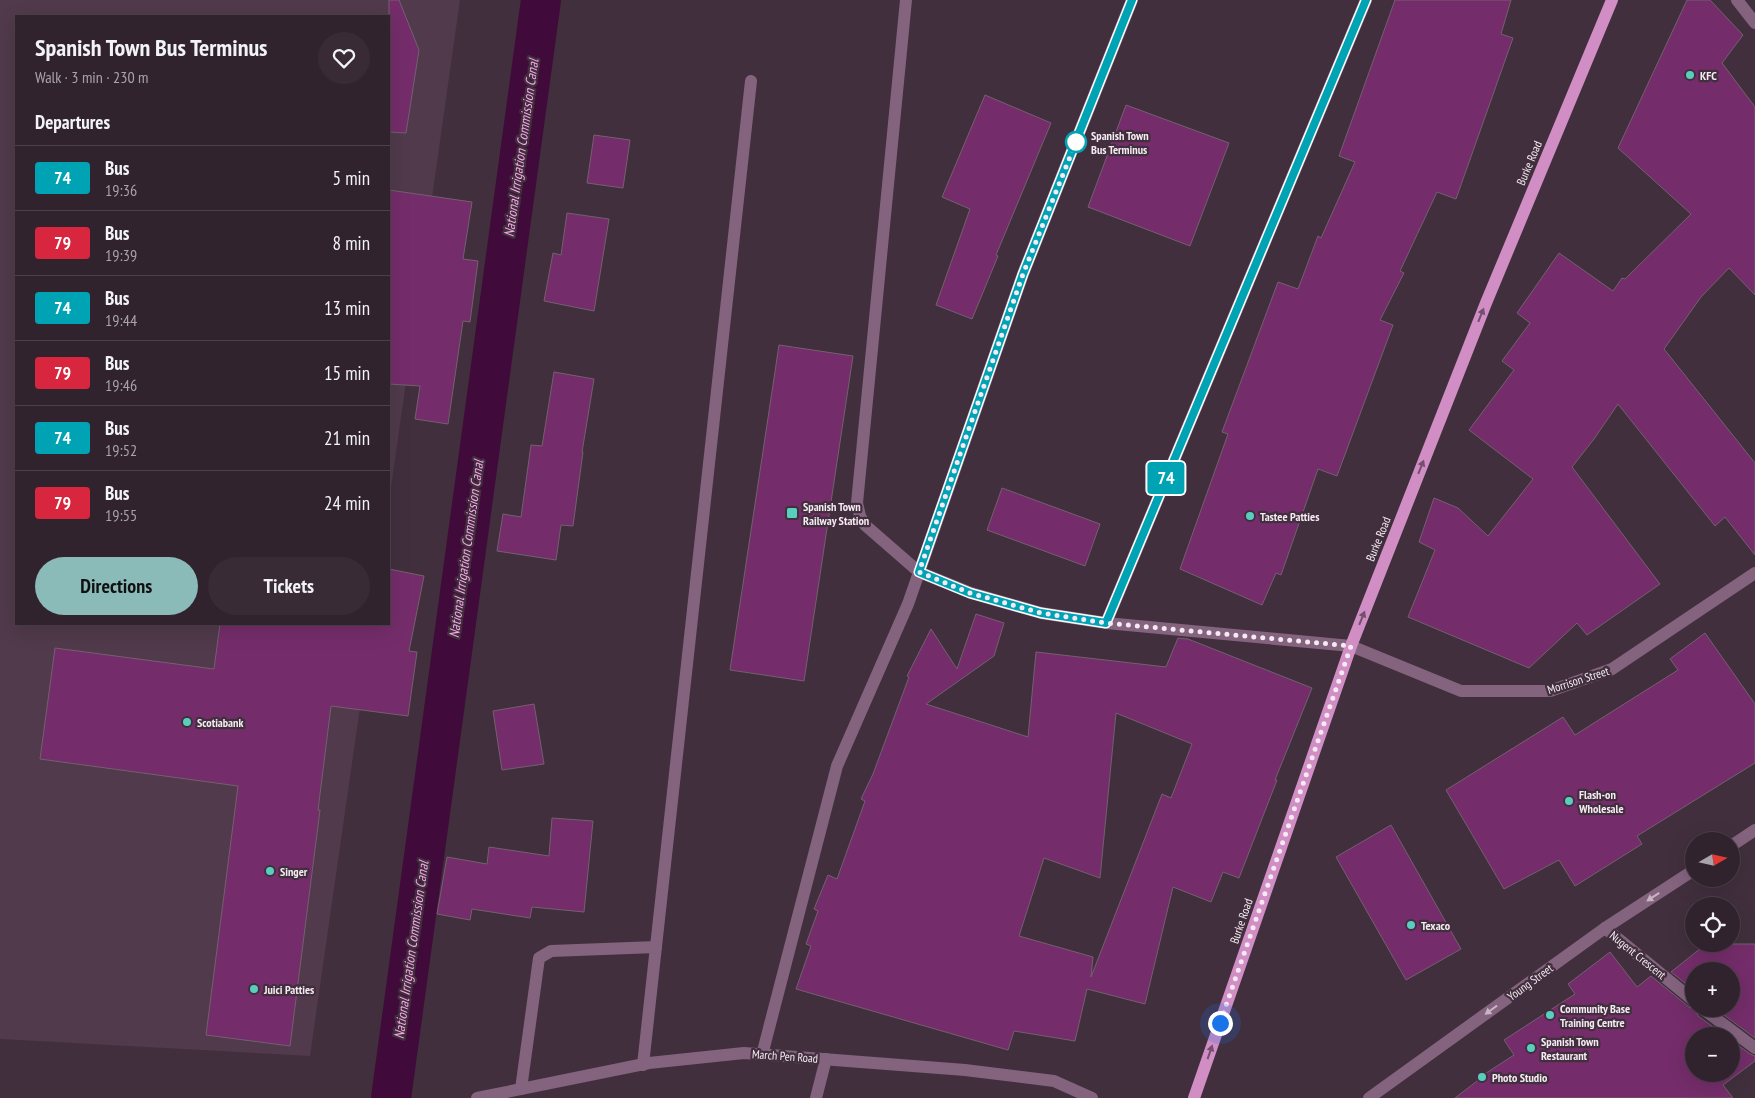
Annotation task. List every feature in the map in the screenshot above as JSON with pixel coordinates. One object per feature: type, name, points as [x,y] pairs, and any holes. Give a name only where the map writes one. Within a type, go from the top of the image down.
[{"type":"main road","name":"Burke Road","points":[[1194,1098],[1351,646],[1486,303],[1612,0]]},
{"type":"street","name":"Morrison Street","points":[[906,0],[856,503],[865,525],[919,572],[970,593],[1041,613],[1106,623],[1351,646],[1461,691],[1550,691],[1612,669],[1755,573]]},
{"type":"street","points":[[762,1055],[837,766],[908,604],[1023,274],[1132,0]]},
{"type":"street","points":[[1106,623],[1366,0]]},
{"type":"street","points":[[1737,0],[1755,23]]},
{"type":"street","points":[[643,1065],[751,81]]},
{"type":"street","points":[[1740,840],[1755,830]]},
{"type":"street","name":"Young Street","points":[[1369,1098],[1605,928],[1685,876]]},
{"type":"street","name":"Nugent Crescent","points":[[1605,928],[1685,994]]},
{"type":"street","points":[[521,1089],[539,958],[550,951],[656,947]]},
{"type":"street","points":[[1714,1017],[1755,1048]]},
{"type":"street","name":"March Pen Road","points":[[476,1098],[643,1065],[744,1053],[965,1070],[1054,1081],[1092,1098]]},
{"type":"street","points":[[816,1098],[826,1059]]},
{"type":"shaded area","points":[[0,0],[460,0],[390,495],[390,15],[15,15],[15,625],[372,625],[310,1056],[0,1039]]},
{"type":"building","points":[[389,0],[399,0],[419,50],[406,133],[390,132]]},
{"type":"building","points":[[1395,0],[1511,0],[1501,34],[1513,38],[1456,199],[1437,192],[1400,271],[1404,273],[1380,320],[1393,325],[1337,476],[1318,469],[1281,575],[1276,573],[1262,605],[1180,569],[1228,434],[1222,432],[1278,282],[1298,289],[1318,236],[1321,238],[1355,162],[1339,156]]},
{"type":"building","points":[[1687,0],[1710,0],[1743,35],[1722,63],[1755,107],[1755,295],[1729,268],[1701,297],[1664,349],[1755,463],[1755,555],[1725,517],[1715,526],[1618,404],[1572,467],[1660,584],[1587,635],[1577,623],[1529,668],[1408,617],[1435,550],[1419,542],[1434,498],[1458,508],[1488,536],[1533,479],[1469,430],[1514,370],[1502,361],[1530,323],[1517,313],[1559,253],[1613,291],[1622,278],[1625,279],[1691,214],[1618,148]]},
{"type":"building","points":[[985,95],[1051,123],[996,255],[998,256],[972,319],[936,305],[970,209],[942,197]]},
{"type":"building","name":"Spanish Town Bus Terminus","points":[[1126,105],[1229,143],[1190,246],[1088,207]]},
{"type":"building","points":[[594,135],[630,140],[623,188],[587,183]]},
{"type":"building","points":[[390,190],[472,202],[463,259],[478,261],[470,322],[463,321],[448,424],[415,419],[420,386],[390,384]]},
{"type":"building","points":[[567,213],[609,219],[594,311],[544,301],[553,253],[561,255]]},
{"type":"building","name":"Spanish Town Railway Station","points":[[779,345],[853,356],[804,681],[730,670]]},
{"type":"building","points":[[554,372],[594,379],[582,452],[573,526],[561,525],[556,560],[497,551],[503,514],[521,517],[531,445],[542,446]]},
{"type":"building","points":[[1002,488],[1100,524],[1085,566],[987,530]]},
{"type":"building","points":[[390,569],[424,576],[409,651],[417,652],[408,716],[331,706],[318,810],[320,810],[290,1046],[206,1035],[238,786],[40,759],[55,648],[214,669],[220,625],[390,625]]},
{"type":"building","points":[[976,614],[1004,623],[994,656],[926,704],[1028,737],[1036,652],[1166,667],[1178,638],[1188,639],[1312,688],[1275,780],[1277,780],[1239,878],[1223,872],[1211,902],[1173,887],[1145,1004],[1087,989],[1075,1041],[1014,1031],[1008,1050],[796,989],[811,946],[806,944],[818,911],[814,909],[828,875],[837,879],[865,801],[861,799],[873,774],[909,677],[907,676],[931,629],[957,669]],"holes":[[[1116,713],[1192,744],[1171,798],[1162,794],[1091,977],[1093,957],[1019,936],[1044,858],[1100,878]]]},
{"type":"building","points":[[1705,633],[1755,704],[1755,763],[1637,836],[1642,844],[1575,886],[1559,860],[1504,889],[1446,790],[1563,717],[1575,735],[1678,670],[1670,659]]},
{"type":"building","points":[[534,704],[544,764],[502,770],[493,711]]},
{"type":"building","points":[[552,818],[593,821],[584,912],[532,907],[530,918],[472,909],[470,920],[437,914],[447,857],[487,864],[489,847],[549,856]]},
{"type":"building","name":"Texaco","points":[[1391,825],[1461,949],[1406,980],[1336,857]]},
{"type":"building","points":[[1740,944],[1755,944],[1755,1038],[1727,1017],[1740,1017],[1740,962],[1685,962],[1685,983],[1671,972],[1696,952],[1740,952]]},
{"type":"building","points":[[1610,952],[1637,987],[1651,976],[1685,1004],[1685,1017],[1699,1017],[1713,1027],[1685,1027],[1685,1082],[1727,1082],[1723,1085],[1733,1098],[1455,1098],[1480,1077],[1514,1055],[1504,1040],[1575,994],[1568,984]]},
{"type":"building","points":[[1740,1047],[1755,1056],[1755,1061],[1740,1072]]},
{"type":"waterway","name":"National Irrigation Commission Canal","points":[[391,1098],[541,0]]},
{"type":"bus line","name":"74","points":[[1132,0],[1023,274],[919,572],[970,593],[1041,613],[1106,623],[1366,0]]},
{"type":"place","name":"KFC","points":[[1690,75]]},
{"type":"place","name":"Spanish Town Bus Terminus","points":[[1076,142]]},
{"type":"place","name":"Spanish Town Railway Station","points":[[792,513]]},
{"type":"place","name":"Tastee Patties","points":[[1250,516]]},
{"type":"place","name":"Scotiabank","points":[[187,722]]},
{"type":"place","name":"Flash-on Wholesale","points":[[1569,801]]},
{"type":"place","name":"Singer","points":[[270,871]]},
{"type":"place","name":"Texaco","points":[[1411,925]]},
{"type":"place","name":"Juici Patties","points":[[254,989]]},
{"type":"place","name":"Community Base Training Centre","points":[[1550,1015]]},
{"type":"place","name":"Spanish Town Restaurant","points":[[1531,1048]]},
{"type":"place","name":"Photo Studio","points":[[1482,1077]]},
{"type":"route","points":[[1076,142],[1023,274],[919,572],[970,593],[1041,613],[1106,623],[1351,646],[1220,1023]]}]
